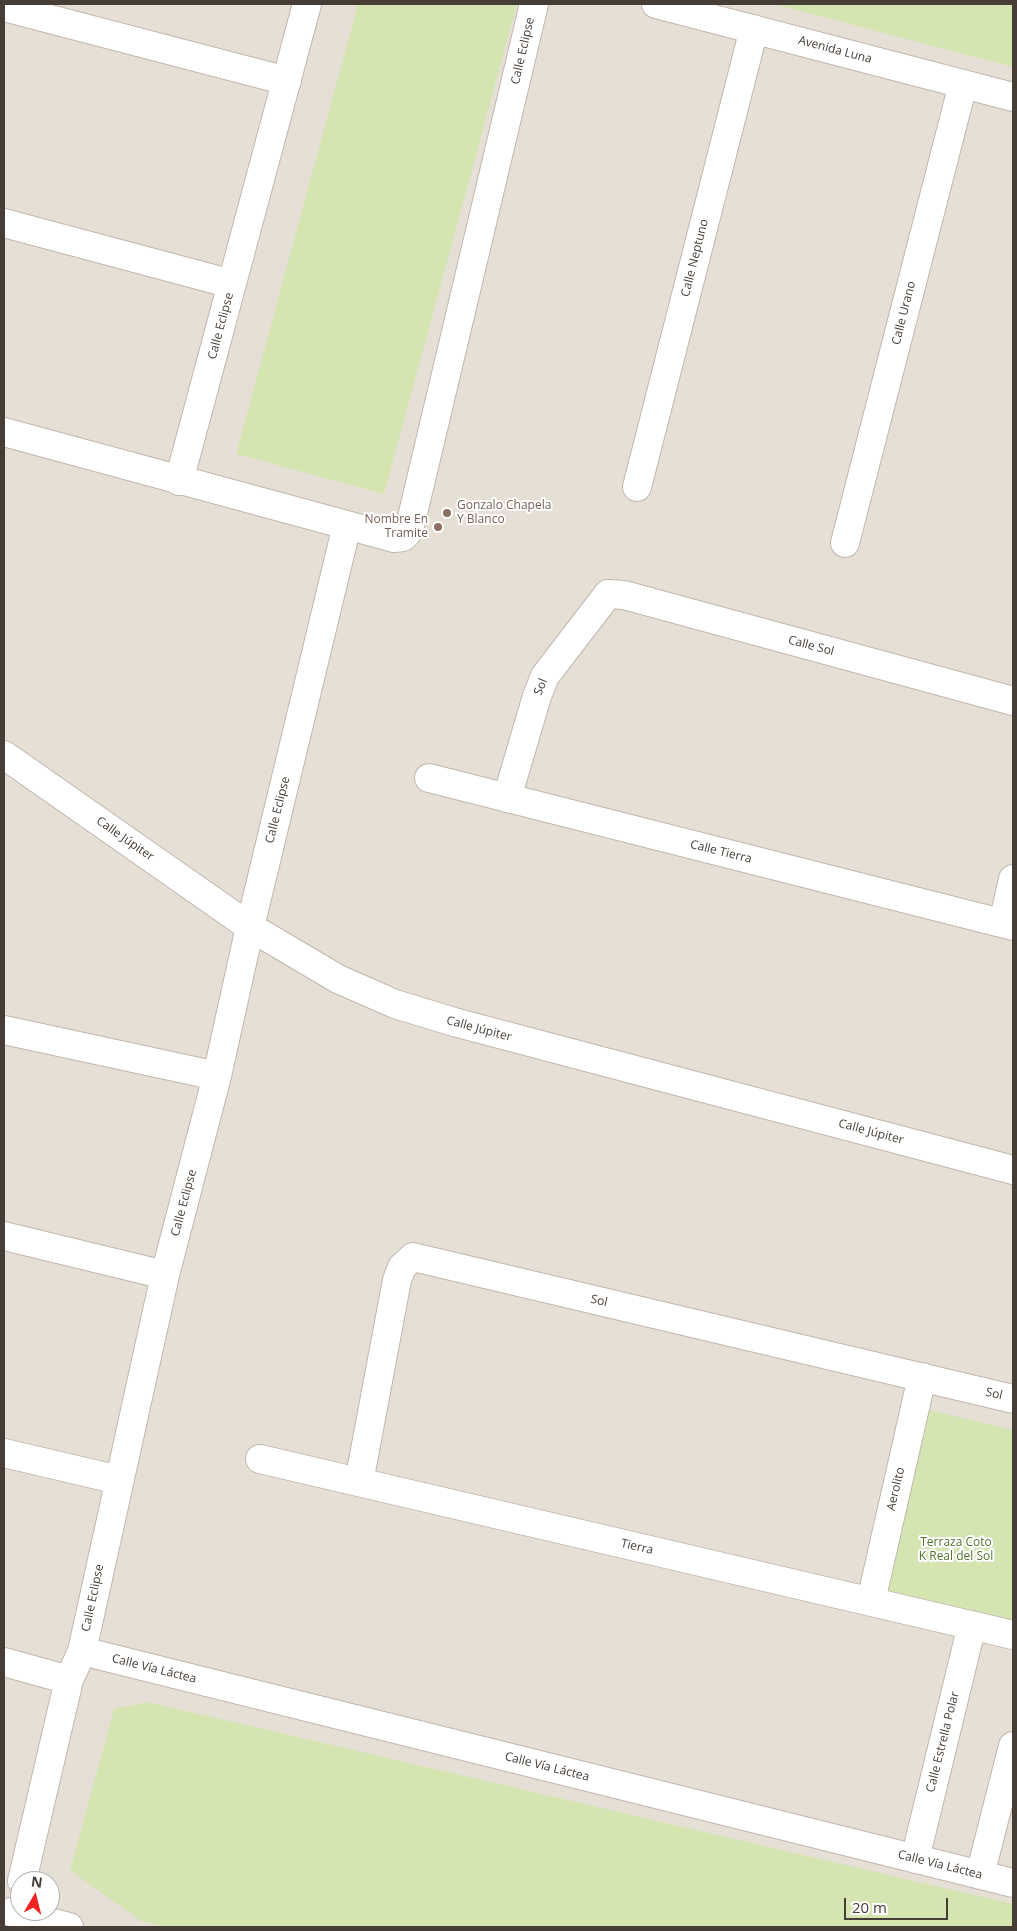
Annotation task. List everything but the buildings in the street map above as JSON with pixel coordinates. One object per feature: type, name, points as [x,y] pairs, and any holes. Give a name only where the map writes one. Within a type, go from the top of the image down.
[{"type":"street","name":"Calle Eclipse","points":[[308,4],[179,481],[394,538],[403,537],[409,530],[534,4]]},
{"type":"street","name":"Avenida Luna","points":[[656,4],[1013,97]]},
{"type":"street","points":[[4,7],[286,81]]},
{"type":"street","name":"Calle Neptuno","points":[[637,486],[754,29]]},
{"type":"street","name":"Calle Urano","points":[[845,543],[963,84]]},
{"type":"street","points":[[4,223],[232,284]]},
{"type":"street","points":[[4,432],[179,481]]},
{"type":"street","name":"Calle Eclipse","points":[[19,1871],[70,1680],[82,1651],[165,1274],[217,1076],[250,927],[347,525]]},
{"type":"street","name":"Calle Sol","points":[[608,594],[624,595],[1013,701]]},
{"type":"street","name":"Sol","points":[[507,798],[544,676],[608,594]]},
{"type":"street","name":"Calle Júpiter","points":[[4,755],[250,927],[338,980],[395,1004],[464,1025],[1013,1170]]},
{"type":"street","name":"Calle Tierra","points":[[428,778],[1008,924]]},
{"type":"street","points":[[1008,924],[1013,879]]},
{"type":"street","points":[[4,1030],[217,1076]]},
{"type":"street","points":[[4,1236],[165,1274]]},
{"type":"street","name":"Sol","points":[[358,1482],[397,1280],[402,1267],[413,1258],[1013,1399]]},
{"type":"street","name":"Aerolito","points":[[871,1601],[922,1378]]},
{"type":"street","points":[[4,1453],[119,1480]]},
{"type":"street","name":"Tierra","points":[[260,1458],[1013,1634]]},
{"type":"street","name":"Calle Estrella Polar","points":[[915,1859],[972,1625]]},
{"type":"street","name":"Calle Vía Láctea","points":[[82,1651],[1013,1883]]},
{"type":"street","points":[[4,1662],[70,1680]]},
{"type":"street","points":[[980,1875],[1013,1746]]},
{"type":"street","points":[[9,1920],[69,1927]]},
{"type":"shaded area","points":[[4,4],[1013,4],[1013,1927],[4,1927]]},
{"type":"green space","points":[[358,4],[517,4],[384,494],[236,454]]},
{"type":"green space","points":[[773,4],[1013,4],[1013,67]]},
{"type":"green space","name":"Terraza Coto K Real del Sol","points":[[929,1410],[1013,1430],[1013,1622],[887,1593]]},
{"type":"green space","points":[[148,1702],[1013,1904],[1013,1927],[165,1927],[141,1921],[70,1870],[114,1709]]},
{"type":"place","name":"Gonzalo Chapela Y Blanco","points":[[447,513]]},
{"type":"place","name":"Nombre En Tramite","points":[[438,527]]}]
